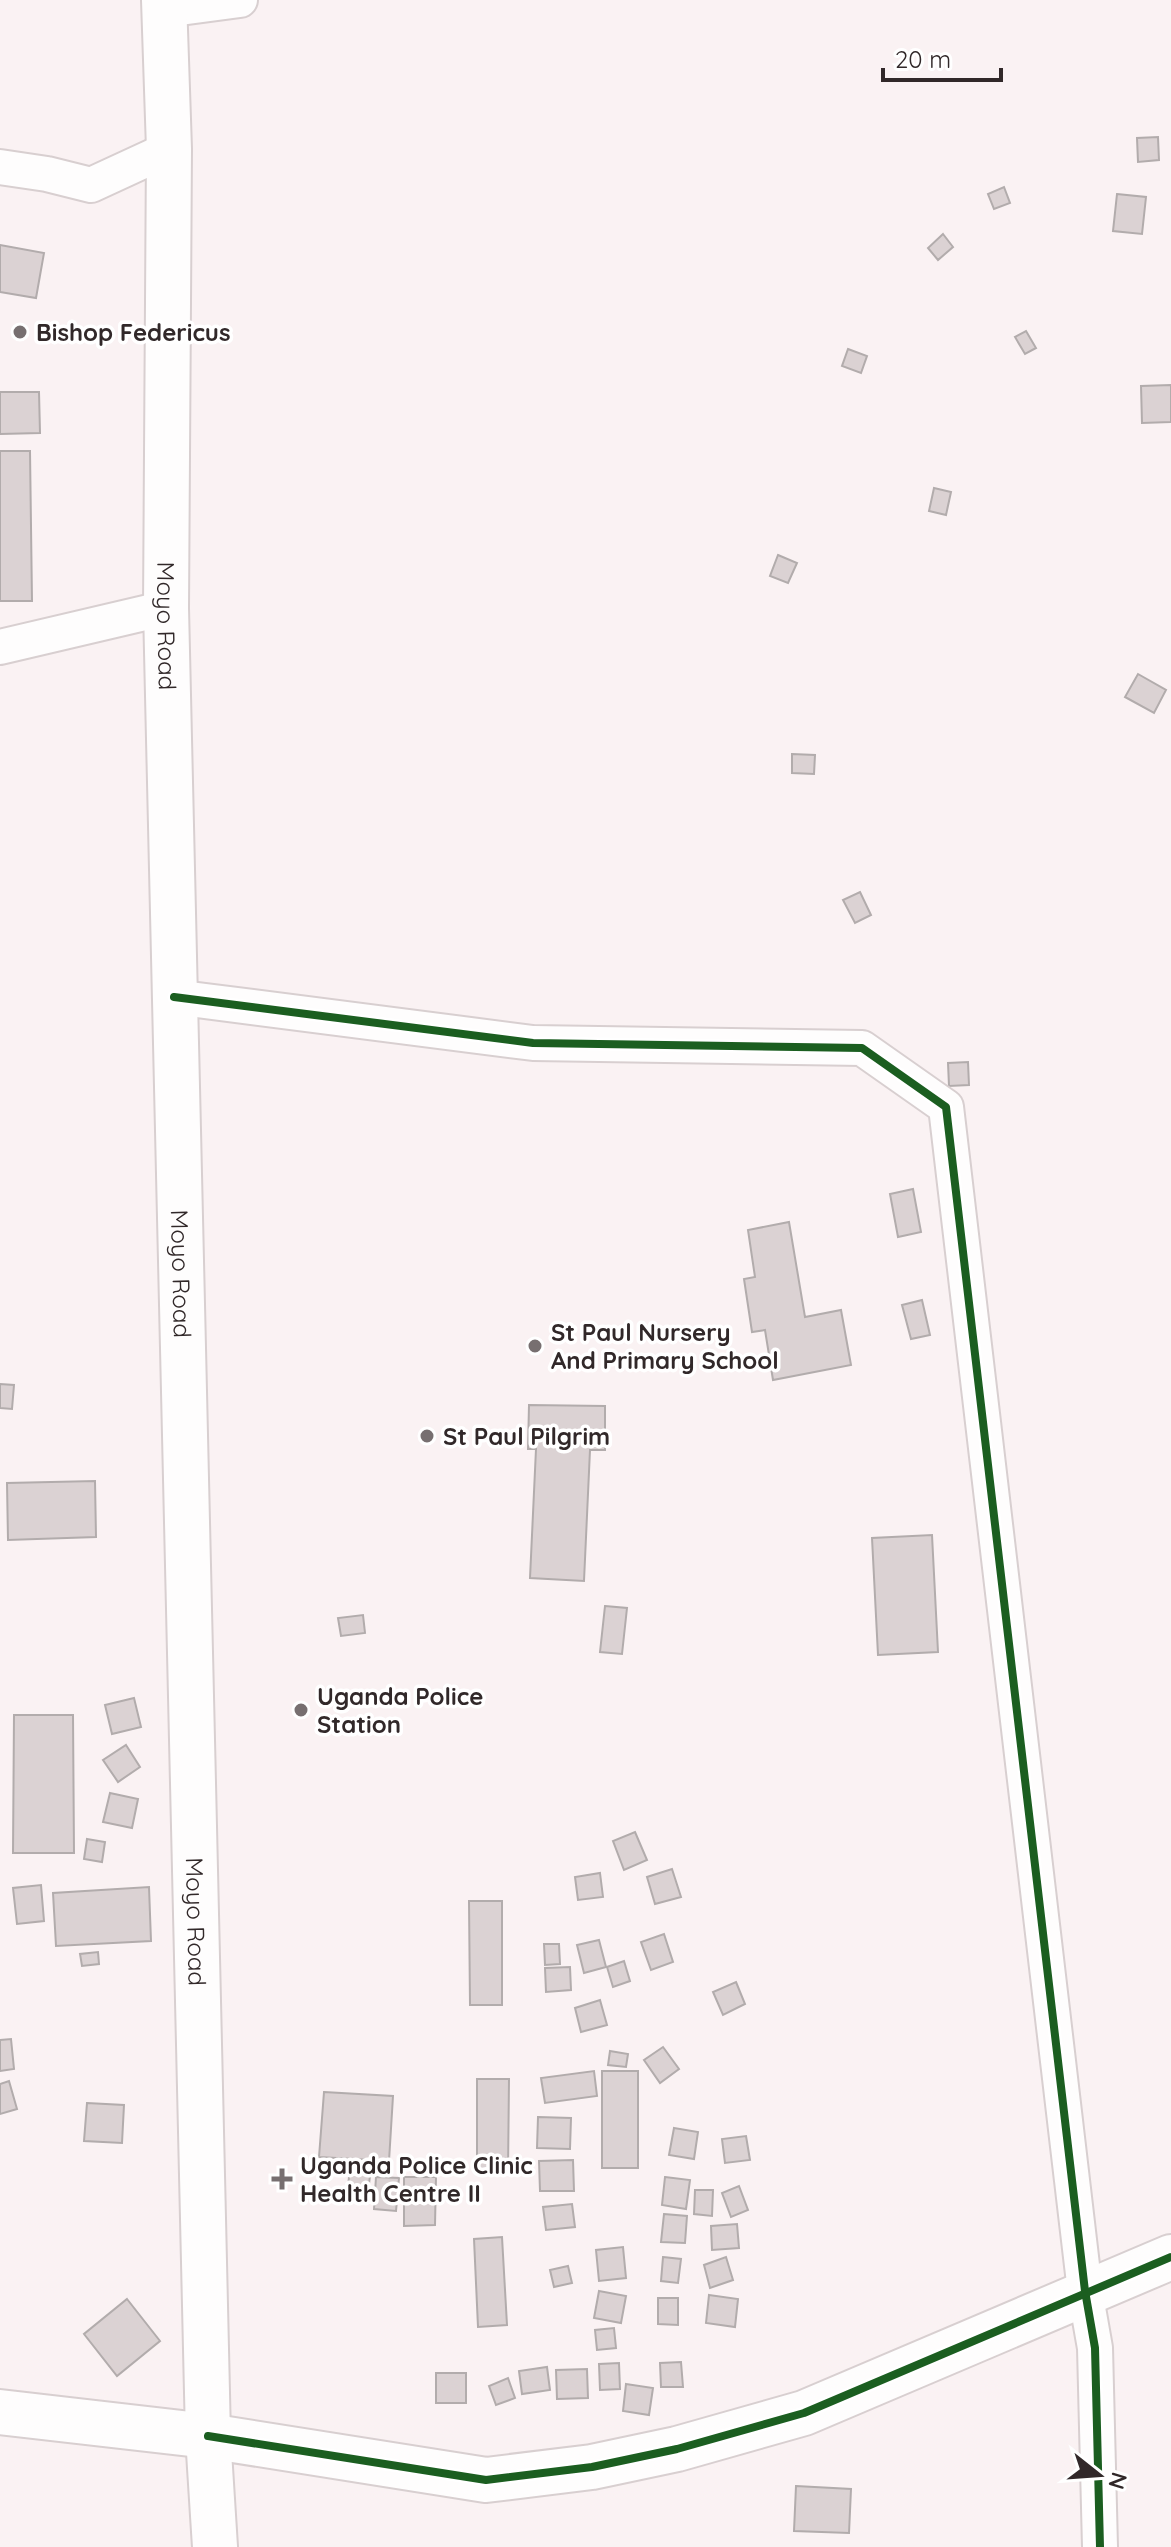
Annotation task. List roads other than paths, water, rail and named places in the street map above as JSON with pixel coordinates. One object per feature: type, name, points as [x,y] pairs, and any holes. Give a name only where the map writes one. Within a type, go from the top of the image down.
[{"type":"main road","name":"Moyo Road","points":[[164,5],[169,149],[166,608],[208,2436],[215,2547]]},
{"type":"main road","points":[[0,2412],[208,2436],[486,2480],[592,2467],[677,2449],[804,2413],[1171,2257]]},
{"type":"street","points":[[164,5],[240,0]]},
{"type":"street","points":[[0,167],[91,185],[169,149]]},
{"type":"street","points":[[0,647],[166,608]]},
{"type":"street","points":[[174,997],[533,1043],[862,1048],[946,1107],[1085,2291],[1095,2348],[1100,2547]]},
{"type":"place","name":"Bishop Federicus","points":[[20,332]]},
{"type":"place","name":"St Paul Nursery And Primary School","points":[[535,1346]]},
{"type":"place","name":"St Paul Pilgrim","points":[[427,1436]]},
{"type":"place","name":"Uganda Police Station","points":[[301,1710]]},
{"type":"place","name":"Uganda Police Clinic Health Centre II","points":[[282,2179]]}]
